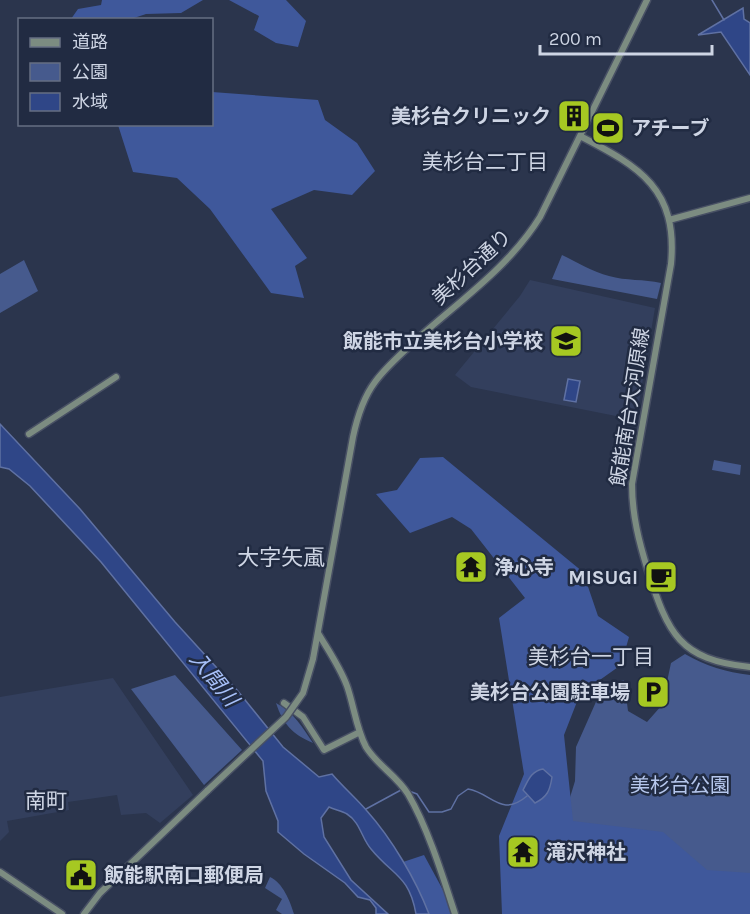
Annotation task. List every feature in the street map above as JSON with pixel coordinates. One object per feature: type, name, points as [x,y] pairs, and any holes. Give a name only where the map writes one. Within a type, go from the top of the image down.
[{"type":"street","name":"美杉台通り","points":[[84,914],[100,893],[126,867],[286,717],[303,693],[318,633],[352,437],[368,394],[392,363],[521,245],[540,217],[647,0]]},
{"type":"street","name":"飯能南台大河原線","points":[[580,136],[619,156],[640,172],[657,193],[669,220],[672,241],[671,264],[632,484],[633,514],[638,539],[659,604],[670,628],[683,643],[703,657],[723,664],[750,667]]},
{"type":"street","points":[[669,220],[750,198]]},
{"type":"street","points":[[29,434],[116,377]]},
{"type":"street","points":[[318,633],[347,686],[360,732],[370,753],[403,787],[421,819],[455,914]]},
{"type":"street","points":[[284,703],[303,717],[324,750],[360,732]]},
{"type":"street","points":[[0,872],[62,914]]},
{"type":"shaded area","points":[[102,0],[203,0],[181,13],[146,14],[134,18],[72,18],[78,9],[101,5]]},
{"type":"shaded area","points":[[229,0],[286,0],[306,21],[298,47],[276,43],[254,30],[259,16]]},
{"type":"shaded area","points":[[213,92],[318,100],[325,120],[357,143],[375,171],[352,195],[314,190],[271,209],[307,258],[295,266],[304,298],[271,293],[210,209],[177,178],[133,172],[118,126],[213,126]]},
{"type":"shaded area","name":"飯能市立美杉台小学校","points":[[530,280],[655,308],[636,420],[471,387],[455,375],[520,296]]},
{"type":"shaded area","points":[[443,457],[583,572],[598,616],[629,637],[621,665],[580,694],[564,735],[573,821],[663,832],[707,870],[750,873],[750,914],[502,914],[499,836],[524,774],[499,618],[525,598],[471,529],[452,517],[410,533],[376,494],[397,490],[420,458]]},
{"type":"shaded area","points":[[113,678],[193,795],[160,823],[146,813],[121,815],[117,795],[68,802],[69,810],[7,821],[9,832],[0,841],[0,697]]},
{"type":"shaded area","points":[[424,855],[456,914],[416,914],[403,862]]},
{"type":"green space","points":[[562,255],[609,276],[661,283],[657,299],[552,279]]},
{"type":"green space","points":[[24,260],[38,291],[0,313],[0,274]]},
{"type":"green space","points":[[714,460],[741,465],[740,475],[712,470]]},
{"type":"green space","name":"美杉台公園","points":[[685,654],[716,668],[750,675],[750,883],[510,843],[568,804],[575,781],[576,747],[603,686],[624,680],[628,711],[647,722],[662,705],[671,663]]},
{"type":"green space","points":[[175,675],[242,750],[204,785],[131,689]]},
{"type":"green space","points":[[276,703],[293,715],[313,743],[299,736],[289,727]]},
{"type":"green space","points":[[270,877],[282,888],[294,914],[282,914],[276,910],[282,899],[265,888]]},
{"type":"water","points":[[743,8],[744,19],[750,23],[750,75],[721,32],[698,35]]},
{"type":"water","points":[[568,379],[580,381],[576,402],[564,400]]},
{"type":"water","name":"入間川","points":[[0,424],[80,509],[175,622],[237,690],[283,747],[319,777],[332,774],[367,811],[403,860],[429,914],[416,914],[413,901],[404,883],[371,849],[355,821],[347,814],[329,807],[321,818],[324,837],[351,880],[388,914],[376,914],[376,908],[370,900],[358,897],[345,883],[278,832],[278,821],[266,791],[263,761],[101,562],[30,486],[9,469],[0,467]]},
{"type":"water","points":[[543,769],[552,777],[551,782],[545,796],[535,803],[523,790],[533,774]]},
{"type":"waterway","points":[[712,0],[724,20]]},
{"type":"waterway","points":[[409,791],[417,794],[429,812],[451,809],[458,796],[468,789],[503,805],[510,805],[527,796]]},
{"type":"waterway","points":[[366,809],[401,790]]},
{"type":"place","name":"美杉台クリニック","points":[[574,116]]},
{"type":"place","name":"アチーブ","points":[[608,128]]},
{"type":"place","name":"飯能市立美杉台小学校","points":[[566,341]]},
{"type":"place","name":"浄心寺","points":[[471,567]]},
{"type":"place","name":"MISUGI","points":[[661,577]]},
{"type":"place","name":"美杉台公園駐車場","points":[[653,692]]},
{"type":"place","name":"滝沢神社","points":[[523,852]]},
{"type":"place","name":"飯能駅南口郵便局","points":[[81,875]]},
{"type":"district","name":"美杉台二丁目","points":[[485,162]]},
{"type":"district","name":"大字矢颪","points":[[281,558]]},
{"type":"district","name":"美杉台一丁目","points":[[591,657]]},
{"type":"district","name":"南町","points":[[46,801]]}]
